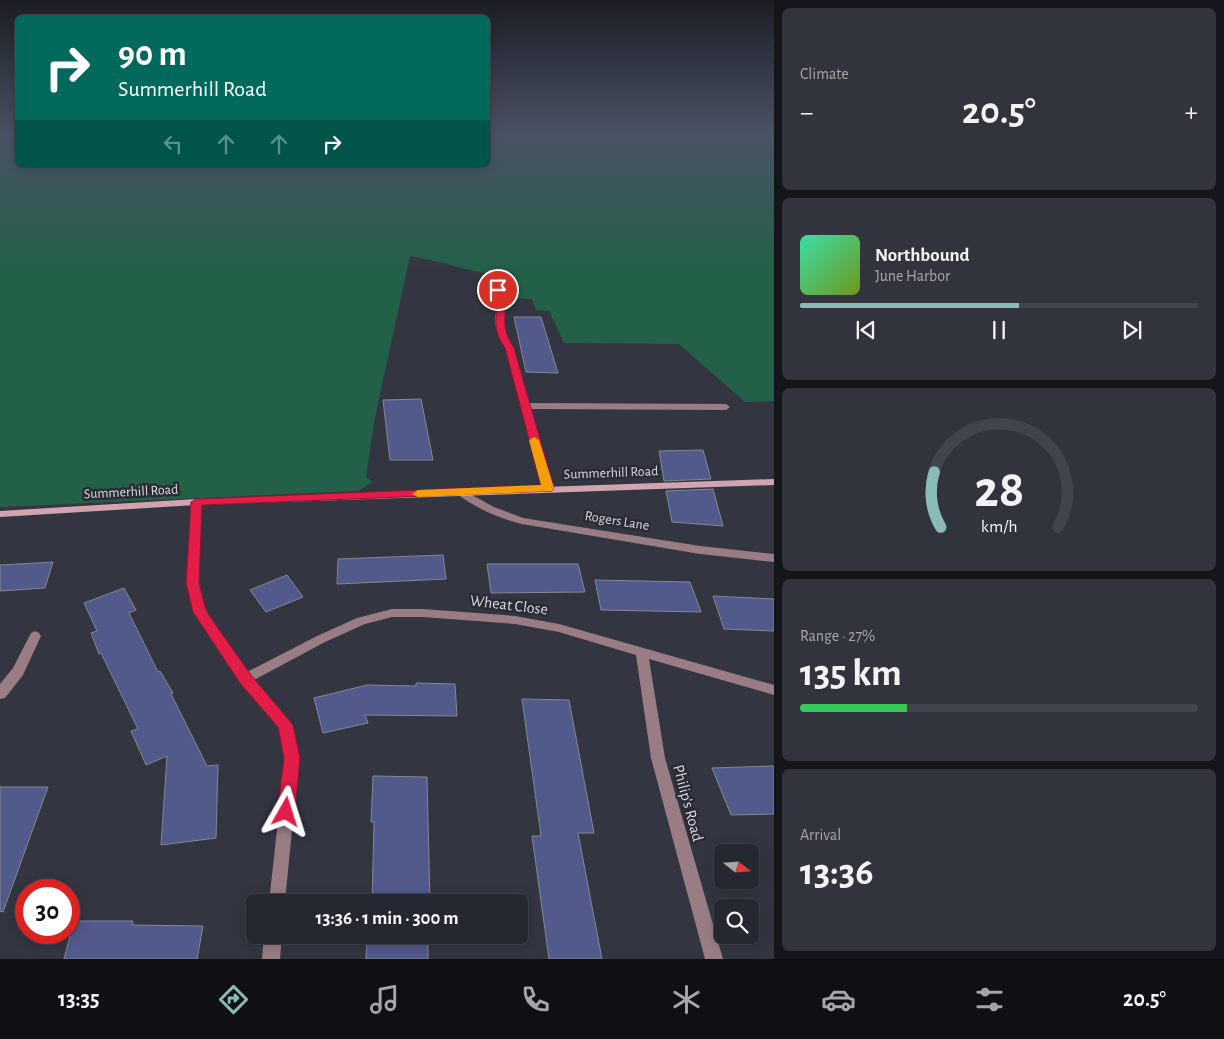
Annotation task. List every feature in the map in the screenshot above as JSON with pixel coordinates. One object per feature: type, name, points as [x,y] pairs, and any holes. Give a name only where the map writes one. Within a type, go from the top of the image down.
[{"type":"street","points":[[481,284],[498,290],[502,302],[499,323],[504,339],[510,348],[548,488]]},
{"type":"street","points":[[525,406],[726,407]]},
{"type":"street","name":"Summerhill Road","points":[[0,514],[196,502],[548,488],[774,482]]},
{"type":"street","name":"Rogers Lane","points":[[461,492],[484,508],[522,521],[700,550],[774,558]]},
{"type":"street","points":[[196,502],[193,583],[200,612],[245,679],[285,725],[292,758],[277,894]]},
{"type":"street","name":"Wheat Close","points":[[245,679],[321,638],[361,621],[392,613],[515,620],[559,628],[774,690]]},
{"type":"street","points":[[0,694],[18,672],[35,636]]},
{"type":"street","name":"Philip's Road","points":[[642,653],[658,758],[714,959]]},
{"type":"street","points":[[270,959],[272,944]]},
{"type":"green space","points":[[0,180],[774,180],[774,401],[745,402],[679,344],[564,343],[549,311],[536,310],[532,299],[512,298],[502,276],[410,256],[375,417],[366,477],[373,482],[358,491],[0,507]]},
{"type":"building","points":[[514,317],[541,317],[558,373],[526,372]]},
{"type":"building","points":[[421,399],[433,460],[390,460],[383,400]]},
{"type":"building","points":[[703,450],[711,479],[664,481],[659,451]]},
{"type":"building","points":[[713,489],[723,526],[672,522],[666,491]]},
{"type":"building","points":[[443,555],[446,579],[337,584],[338,559]]},
{"type":"building","points":[[53,562],[45,588],[0,591],[0,565]]},
{"type":"building","points":[[487,564],[578,564],[585,592],[491,593]]},
{"type":"building","points":[[287,575],[303,597],[266,612],[250,590]]},
{"type":"building","points":[[595,580],[690,582],[701,612],[601,610]]},
{"type":"building","points":[[124,588],[136,610],[129,613],[158,672],[160,671],[173,693],[171,694],[207,766],[218,765],[216,838],[161,845],[167,756],[146,765],[131,731],[138,729],[101,653],[99,654],[91,633],[97,631],[84,603]]},
{"type":"building","points":[[713,596],[774,599],[774,631],[724,629]]},
{"type":"building","points":[[416,683],[455,684],[457,716],[365,715],[368,723],[323,733],[314,698],[367,685],[416,686]]},
{"type":"building","points":[[522,699],[569,700],[594,833],[578,833],[602,959],[549,959],[532,836],[541,836]]},
{"type":"building","points":[[774,766],[774,814],[731,815],[712,768]]},
{"type":"building","points":[[373,776],[427,777],[430,894],[372,894],[374,822],[371,822]]},
{"type":"building","points":[[0,787],[48,787],[3,912],[0,911]]},
{"type":"building","points":[[80,921],[133,921],[132,925],[203,926],[197,959],[64,959],[68,944],[80,944]]},
{"type":"building","points":[[367,944],[428,944],[428,959],[366,959]]},
{"type":"slow traffic","points":[[418,494],[548,488],[534,440]]},
{"type":"route","points":[[286,812],[292,758],[285,725],[245,679],[200,612],[193,583],[196,502],[548,488],[510,348],[504,339],[499,323],[502,302],[498,290]]}]
